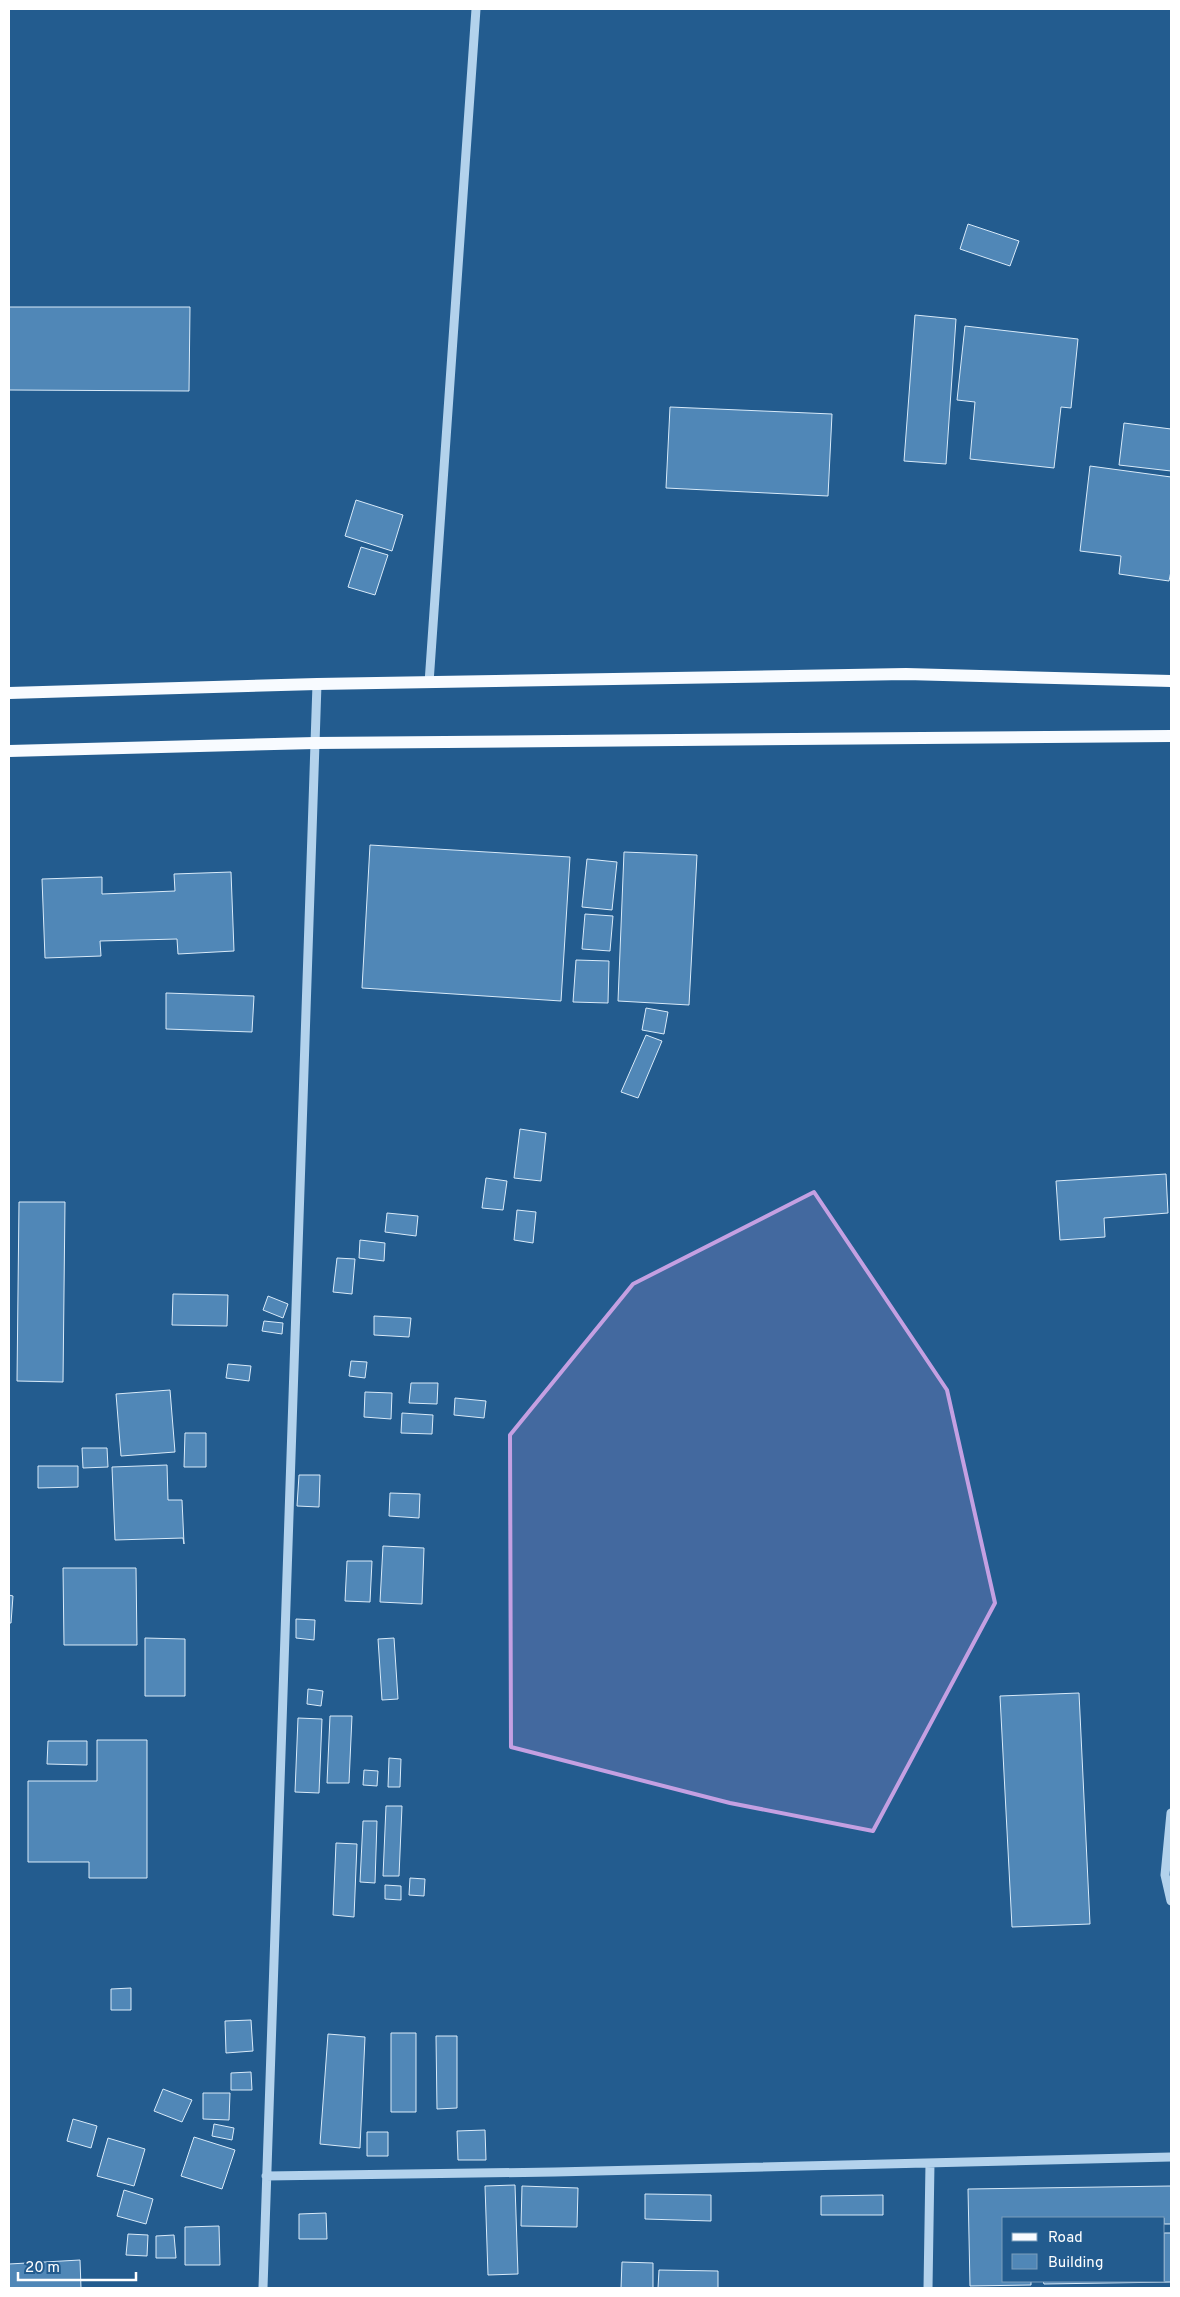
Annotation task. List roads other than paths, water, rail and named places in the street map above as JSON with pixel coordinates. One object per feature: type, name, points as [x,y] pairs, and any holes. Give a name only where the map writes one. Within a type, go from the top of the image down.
[{"type":"main road","points":[[9,693],[317,684],[906,674],[1171,681]]},
{"type":"main road","points":[[9,751],[315,743],[1171,736]]},
{"type":"street","points":[[429,683],[476,9]]},
{"type":"street","points":[[263,2288],[317,684]]},
{"type":"street","points":[[1171,1813],[1165,1875],[1171,1901]]},
{"type":"street","points":[[266,2176],[555,2172],[1171,2157]]},
{"type":"street","points":[[928,2288],[930,2163]]}]
